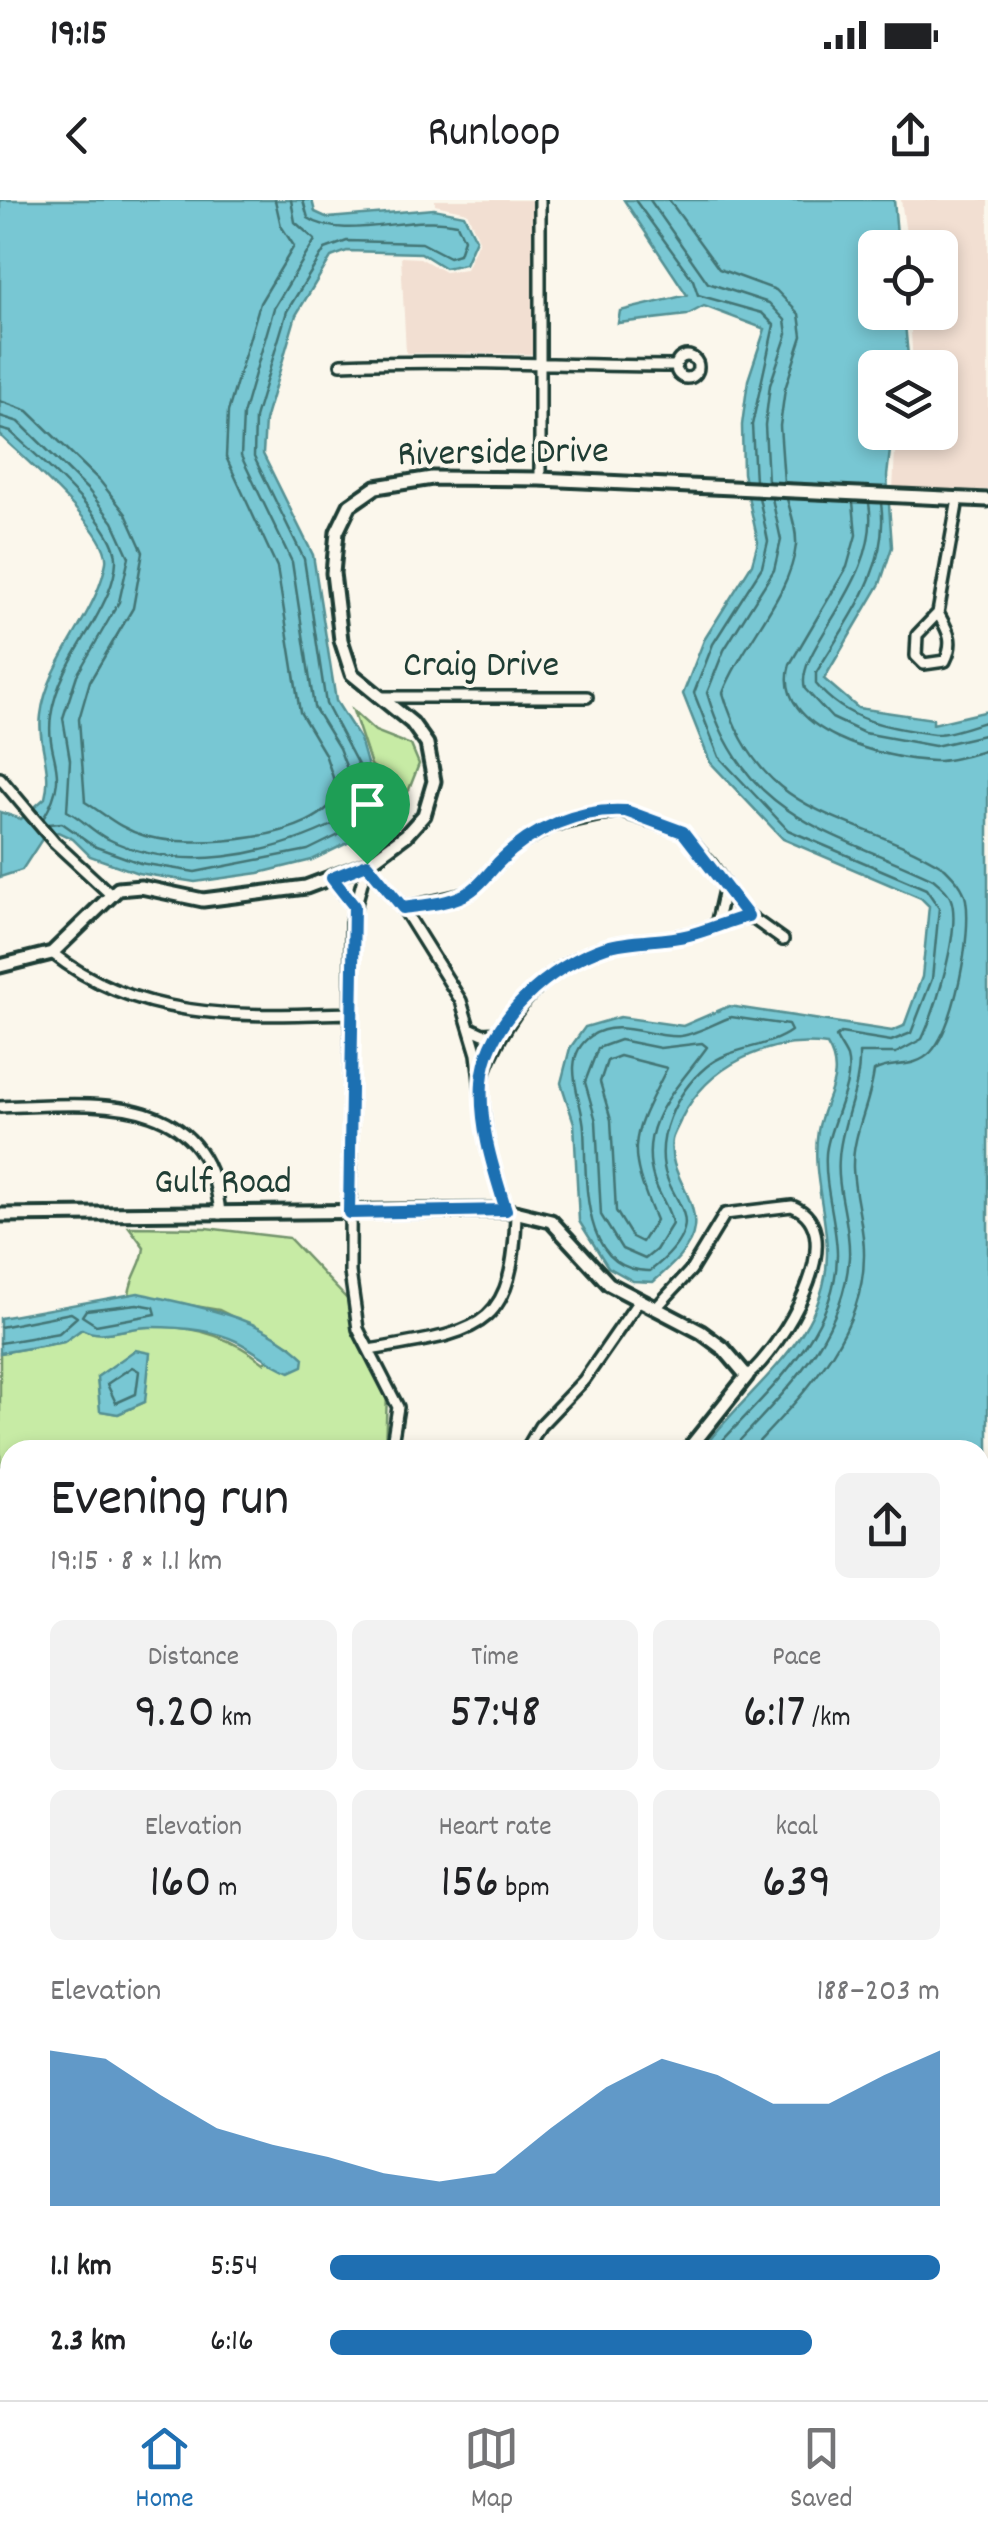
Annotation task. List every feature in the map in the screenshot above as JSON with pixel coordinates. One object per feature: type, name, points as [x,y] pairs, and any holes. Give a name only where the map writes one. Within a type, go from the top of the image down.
[{"type":"street","points":[[540,200],[540,478]]},
{"type":"street","points":[[341,364],[500,360],[540,366],[676,366]]},
{"type":"street","name":"Riverside Drive","points":[[109,893],[130,886],[184,899],[230,899],[291,890],[367,864],[414,828],[430,801],[434,781],[423,737],[352,674],[341,640],[333,550],[350,504],[376,488],[407,480],[540,478],[744,492],[988,500]]},
{"type":"street","points":[[938,612],[952,638],[951,650],[945,661],[924,664],[916,656],[918,635],[938,612],[958,500]]},
{"type":"street","name":"Craig Drive","points":[[376,697],[586,697]]},
{"type":"street","points":[[0,778],[54,842],[109,893],[80,930],[52,953],[0,966]]},
{"type":"street","points":[[403,908],[460,897],[515,848],[542,830],[574,818],[612,811],[646,816],[683,832],[712,864],[724,888],[748,916],[783,940]]},
{"type":"street","points":[[367,864],[354,906],[349,1213],[354,1306],[369,1350],[398,1407],[393,1440]]},
{"type":"street","points":[[367,864],[403,908],[450,979],[470,1028],[482,1079],[487,1145],[511,1210],[515,1255],[508,1286],[488,1317],[445,1338],[369,1350]]},
{"type":"street","points":[[332,878],[354,906]]},
{"type":"street","points":[[716,925],[724,888]]},
{"type":"street","points":[[482,1079],[500,1033],[538,986],[572,961],[614,945],[686,936],[748,916]]},
{"type":"street","points":[[52,953],[108,989],[181,1012],[350,1014]]},
{"type":"street","points":[[470,1028],[482,1034],[500,1033]]},
{"type":"street","points":[[0,1107],[110,1104],[158,1116],[198,1146],[215,1179],[220,1214]]},
{"type":"street","points":[[656,1308],[691,1270],[725,1214],[796,1207],[810,1218],[815,1236],[810,1276],[790,1326],[696,1440]]},
{"type":"street","name":"Gulf Road","points":[[0,1215],[511,1210],[551,1222],[600,1276],[638,1302],[714,1340],[746,1376]]},
{"type":"street","points":[[532,1440],[540,1426],[584,1380],[638,1302]]},
{"type":"shaded area","points":[[435,200],[536,200],[535,354],[406,353],[401,257],[420,258],[445,272],[466,269],[479,240],[467,212],[435,205]]},
{"type":"shaded area","points":[[901,200],[988,200],[988,490],[893,489],[895,450],[958,450],[958,350],[912,350],[911,330],[958,330],[958,230],[905,230]]},
{"type":"green space","points":[[353,711],[375,731],[411,745],[419,764],[403,805],[363,836],[380,803],[381,774],[371,765]]},
{"type":"green space","points":[[129,1227],[206,1228],[289,1238],[348,1300],[354,1331],[387,1393],[385,1440],[0,1440],[0,1353],[63,1342],[82,1329],[104,1333],[144,1327],[208,1333],[237,1345],[264,1363],[291,1346],[219,1310],[129,1295],[144,1247]],"holes":[[[135,1351],[145,1402],[118,1414],[101,1411],[97,1377]]]},
{"type":"water","points":[[0,200],[312,200],[315,212],[328,218],[434,209],[464,215],[476,239],[465,264],[445,268],[421,253],[347,251],[331,257],[296,315],[265,421],[263,454],[313,555],[336,701],[360,739],[368,767],[378,773],[377,801],[358,838],[312,860],[195,882],[138,873],[90,856],[73,839],[58,832],[44,836],[22,870],[0,877],[0,812],[21,819],[45,798],[47,777],[40,725],[43,703],[56,668],[96,594],[106,562],[104,549],[80,514],[0,435]]},
{"type":"water","points":[[624,200],[894,200],[897,230],[858,230],[858,330],[906,330],[907,350],[858,350],[858,450],[890,450],[887,476],[892,547],[880,584],[824,679],[858,708],[933,719],[933,724],[988,711],[988,1440],[710,1440],[799,1337],[824,1284],[827,1253],[816,1147],[834,1078],[833,1057],[827,1045],[783,1046],[742,1059],[707,1084],[693,1100],[674,1135],[672,1152],[692,1206],[694,1228],[684,1251],[653,1282],[633,1281],[608,1267],[579,1221],[574,1123],[561,1083],[570,1048],[585,1027],[620,1017],[683,1026],[729,1006],[892,1031],[904,1026],[922,977],[929,906],[921,898],[783,839],[710,762],[683,694],[704,640],[752,564],[758,542],[743,473],[742,425],[748,380],[765,329],[704,306],[687,315],[618,323],[620,311],[687,295]]},
{"type":"water","points":[[138,1293],[247,1322],[287,1343],[304,1358],[303,1366],[290,1372],[226,1337],[171,1328],[106,1333],[82,1329],[64,1342],[0,1353],[0,1318]]},
{"type":"water","points":[[135,1350],[150,1353],[145,1402],[118,1414],[100,1411],[97,1377]]},
{"type":"route","points":[[626,811],[683,832],[712,864],[729,896],[748,916],[686,936],[603,948],[552,974],[518,1007],[500,1033],[482,1079],[487,1145],[506,1210],[349,1213],[354,906],[332,878],[367,864],[403,908],[430,905],[469,893],[515,848],[551,826],[598,812],[626,811]]}]
